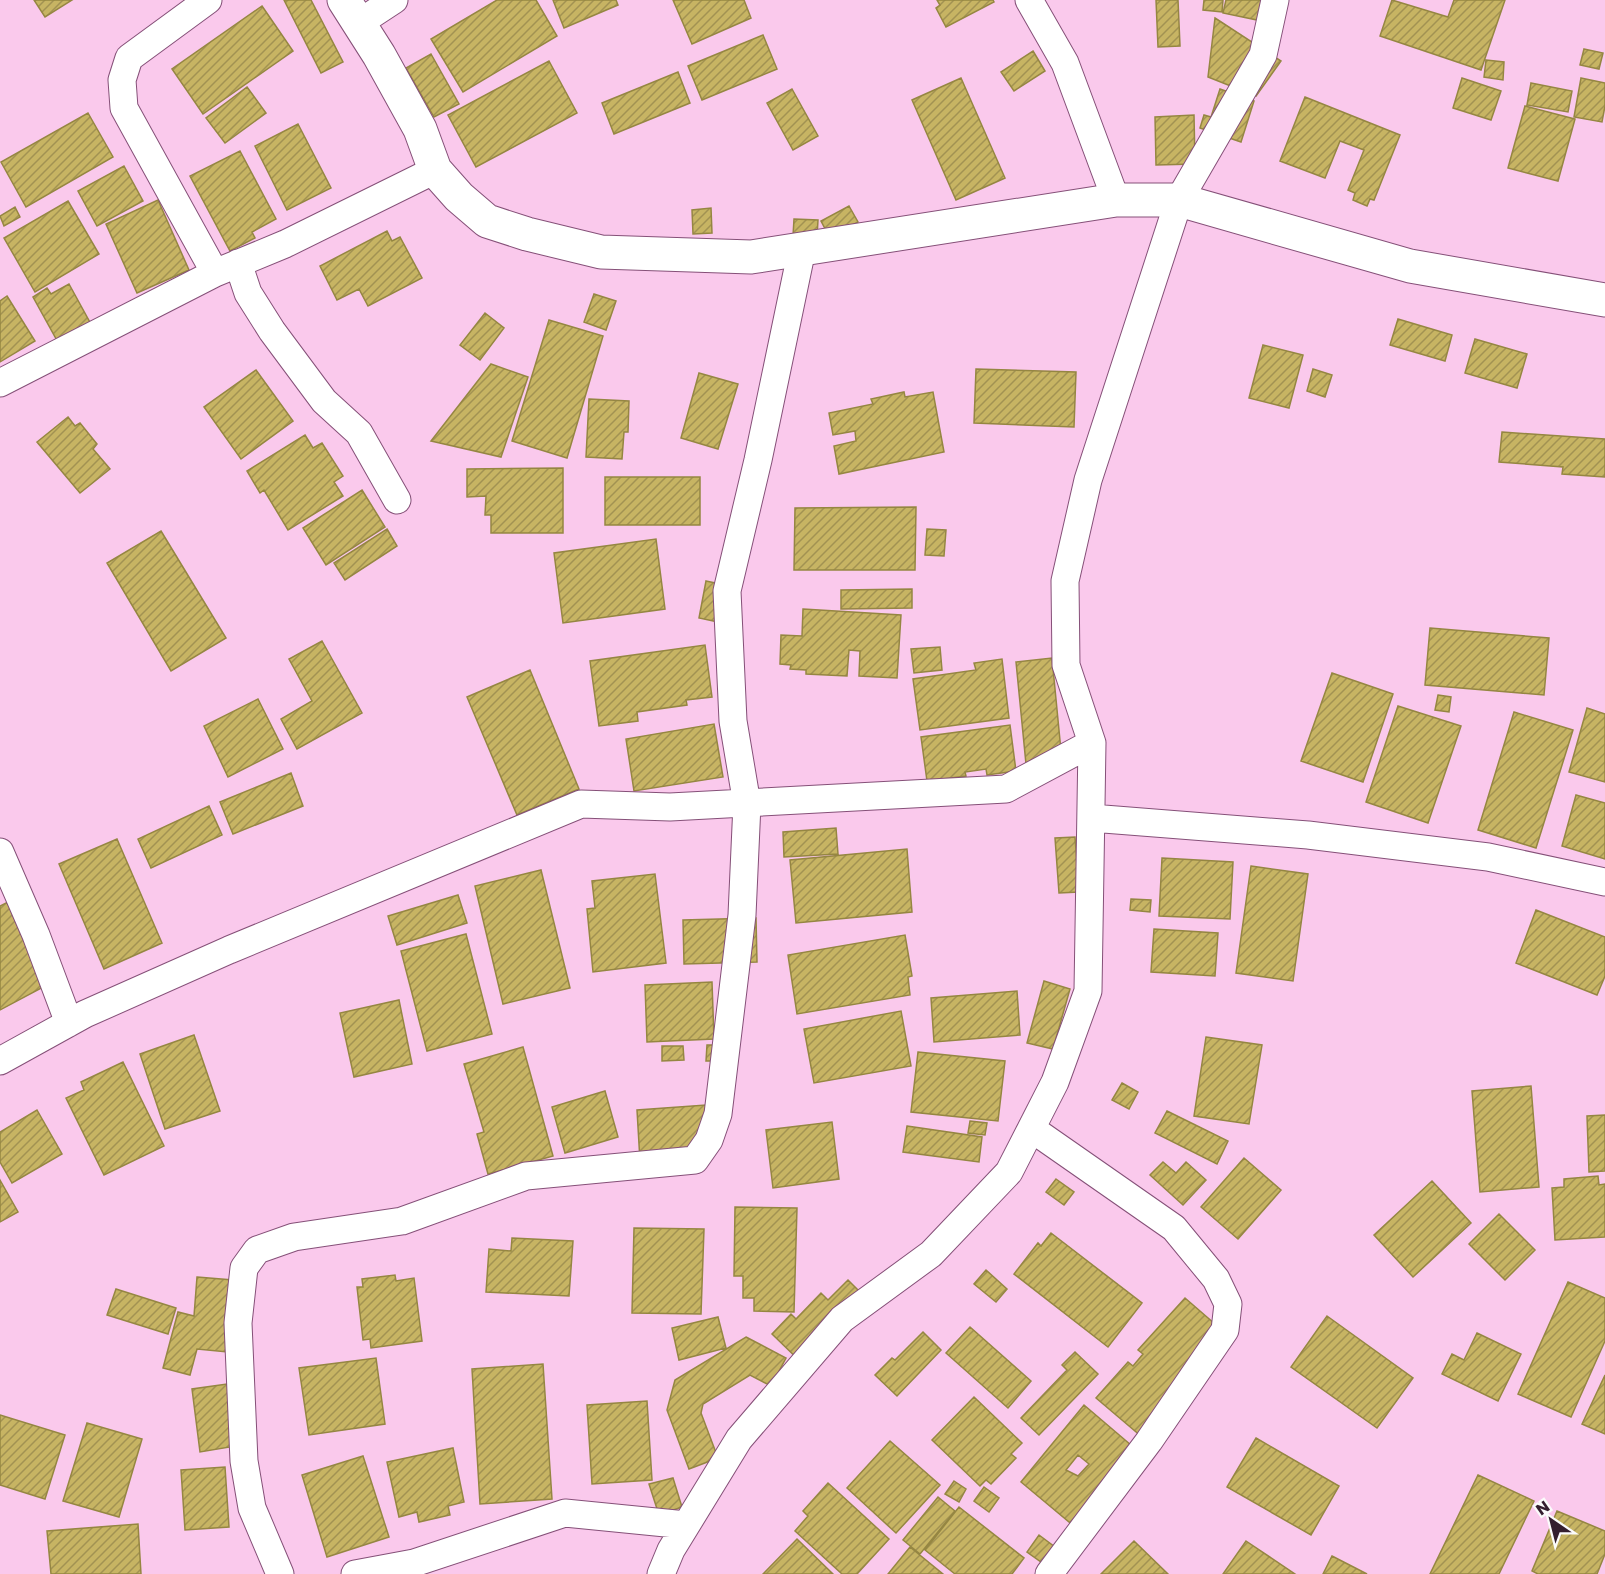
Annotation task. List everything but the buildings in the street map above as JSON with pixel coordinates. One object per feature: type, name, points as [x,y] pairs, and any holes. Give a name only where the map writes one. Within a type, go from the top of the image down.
[{"type":"street","points":[[208,0],[129,58],[122,80],[124,108],[227,268],[248,293],[272,331],[324,401],[359,433],[397,500]]},
{"type":"street","points":[[394,0],[351,11],[379,55],[420,129],[435,170],[459,197],[487,221],[527,234],[601,252],[751,257],[1116,200],[1179,200],[1410,266],[1605,300]]},
{"type":"street","points":[[1029,0],[1065,63],[1116,200]]},
{"type":"street","points":[[661,1574],[686,1525],[739,1439],[842,1319],[931,1254],[1009,1172],[1055,1082],[1088,991],[1092,743],[1066,665],[1065,581],[1088,480],[1179,200],[1263,55],[1275,0]]},
{"type":"street","points":[[0,383],[227,268],[285,244],[435,170]]},
{"type":"street","points":[[280,1574],[252,1508],[244,1461],[238,1323],[244,1268],[257,1250],[294,1236],[402,1221],[526,1176],[695,1160],[709,1140],[718,1114],[742,915],[747,804],[733,722],[727,591],[758,460],[802,249]]},
{"type":"street","points":[[0,1061],[85,1014],[230,950],[582,804],[669,807],[1006,789],[1092,743]]},
{"type":"street","points":[[1091,818],[1308,836],[1488,857],[1605,882]]},
{"type":"street","points":[[0,852],[36,934],[69,1023]]},
{"type":"street","points":[[1032,1129],[1174,1228],[1216,1279],[1228,1304],[1225,1330],[1149,1441],[1049,1574]]},
{"type":"street","points":[[355,1574],[414,1563],[565,1513],[686,1525]]}]
